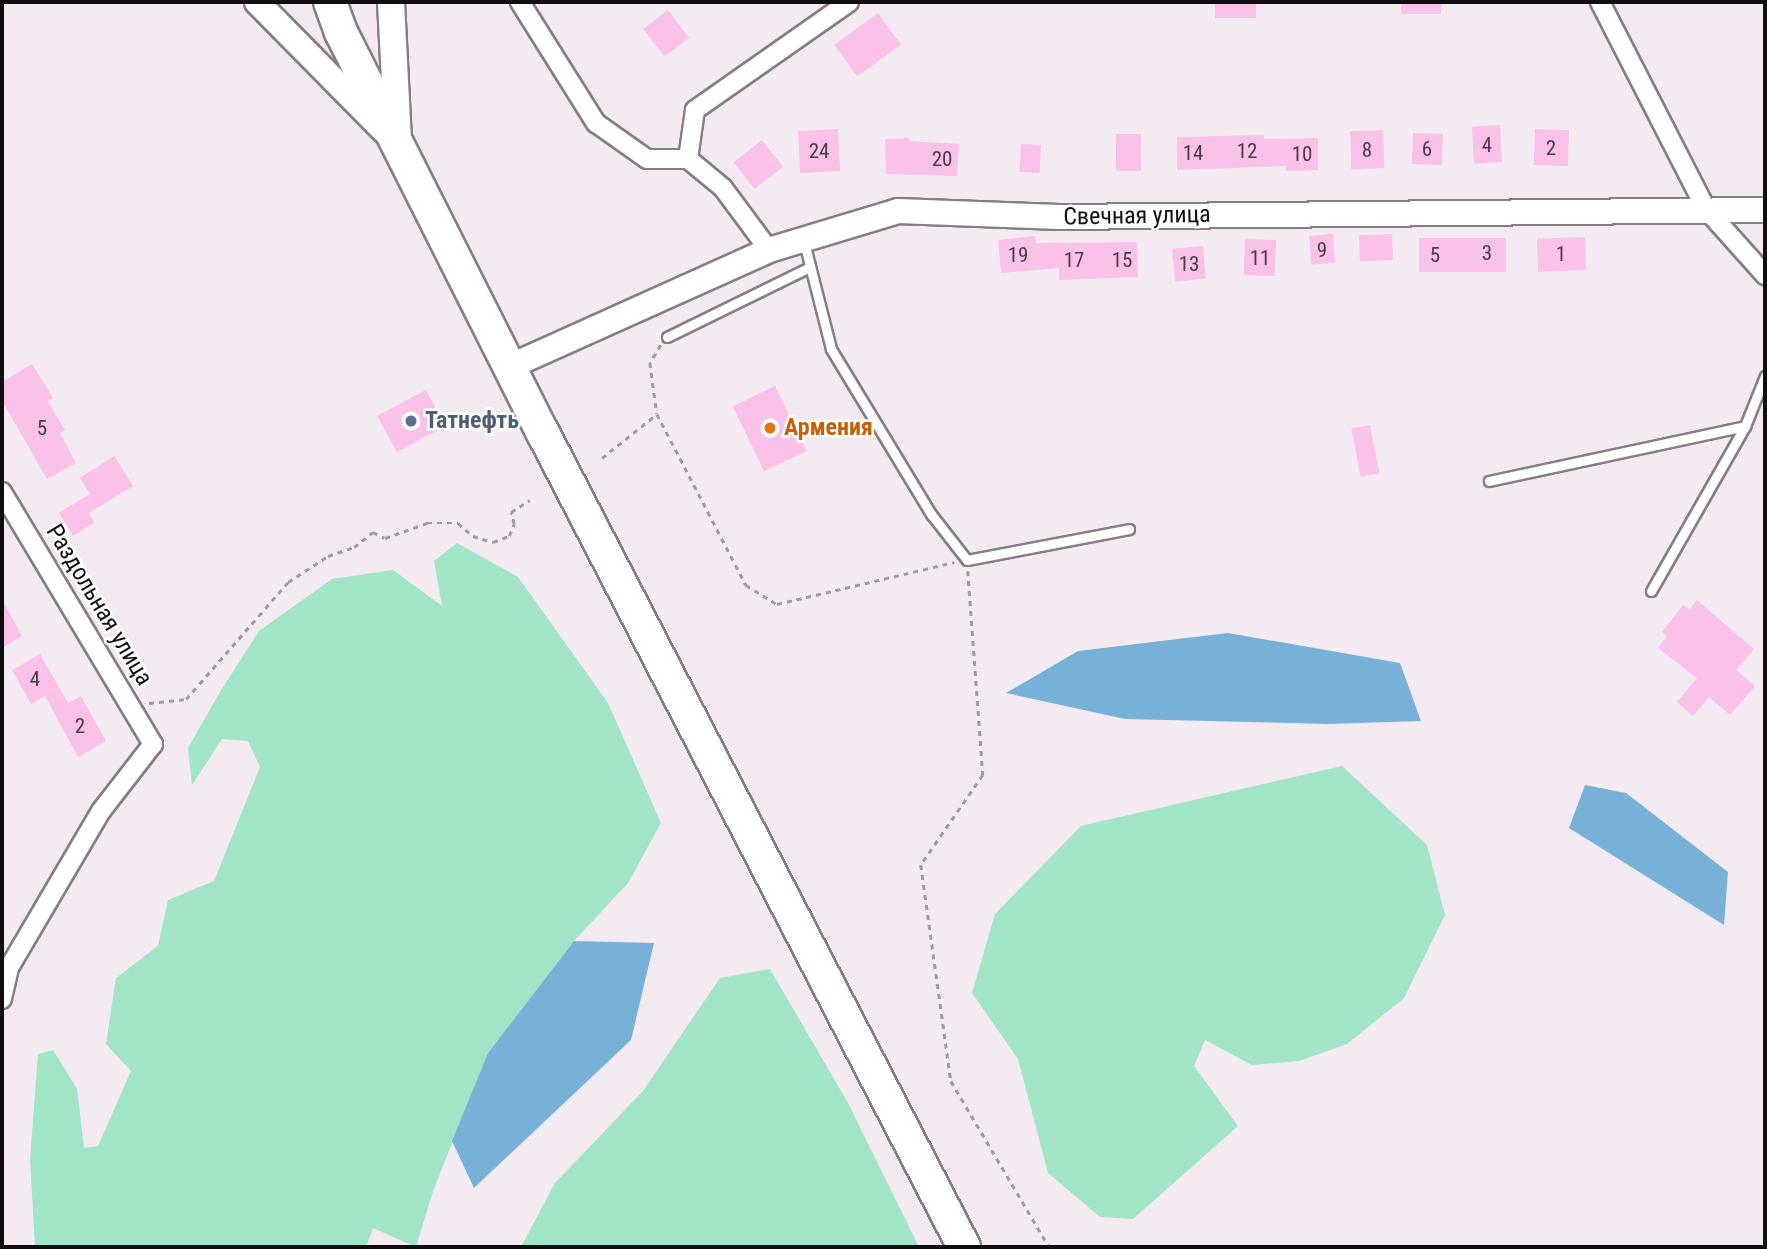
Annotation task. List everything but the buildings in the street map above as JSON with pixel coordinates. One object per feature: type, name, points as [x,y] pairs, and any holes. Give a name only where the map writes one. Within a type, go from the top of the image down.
[{"type":"highway","points":[[320,2],[341,32]]},
{"type":"highway","points":[[330,2],[341,32],[509,367],[964,1247]]},
{"type":"main road","points":[[391,2],[398,147]]},
{"type":"street","points":[[257,2],[398,147]]},
{"type":"street","points":[[520,2],[596,123],[647,159],[688,159],[723,188],[769,250]]},
{"type":"street","points":[[688,159],[695,110],[849,2]]},
{"type":"street","points":[[1600,2],[1706,209],[1765,275]]},
{"type":"street","name":"Свечная улица","points":[[509,367],[769,250],[898,211],[1059,217],[1765,210]]},
{"type":"street","name":"Раздольная улица","points":[[2,492],[153,744],[101,811],[5,962]]},
{"type":"street","points":[[2,999],[5,962]]},
{"type":"lane","points":[[803,239],[831,349],[931,514],[967,560],[1129,529]]},
{"type":"lane","points":[[667,337],[810,267]]},
{"type":"lane","points":[[1651,591],[1745,426],[1765,376]]},
{"type":"lane","points":[[1489,481],[1745,426]]},
{"type":"path","points":[[667,337],[650,363],[657,414],[746,585],[777,604],[967,560],[983,775],[921,865],[951,1081],[1049,1247]]},
{"type":"path","points":[[602,458],[657,414]]},
{"type":"path","points":[[134,711],[152,701],[186,699],[288,582],[328,556],[354,547],[373,531],[385,538],[427,523],[458,523],[473,536],[493,542],[509,536],[514,524],[511,512],[530,500]]},
{"type":"green space","points":[[457,543],[518,577],[608,703],[661,823],[628,883],[574,941],[488,1053],[433,1191],[416,1247],[373,1228],[366,1247],[35,1247],[30,1159],[38,1054],[53,1050],[77,1089],[84,1148],[98,1146],[131,1071],[106,1044],[116,978],[158,946],[168,900],[214,881],[260,767],[248,741],[222,739],[192,785],[188,748],[220,692],[259,631],[332,579],[393,570],[442,606],[434,561]]},
{"type":"green space","points":[[1342,766],[1427,845],[1445,915],[1404,998],[1347,1044],[1299,1061],[1252,1065],[1205,1040],[1194,1066],[1238,1126],[1133,1219],[1100,1217],[1048,1173],[1018,1059],[972,993],[995,914],[1081,826]]},
{"type":"green space","points":[[770,969],[848,1103],[919,1247],[521,1247],[555,1183],[643,1091],[720,978]]},
{"type":"water","points":[[1228,633],[1400,663],[1421,721],[1328,724],[1125,719],[1006,693],[1078,651]]},
{"type":"water","points":[[1585,785],[1626,793],[1728,872],[1724,925],[1569,828]]},
{"type":"water","points":[[574,941],[654,943],[631,1040],[474,1188],[452,1141],[488,1053]]},
{"type":"place","name":"Татнефть","points":[[411,421]]},
{"type":"place","name":"Армения","points":[[770,428]]}]
